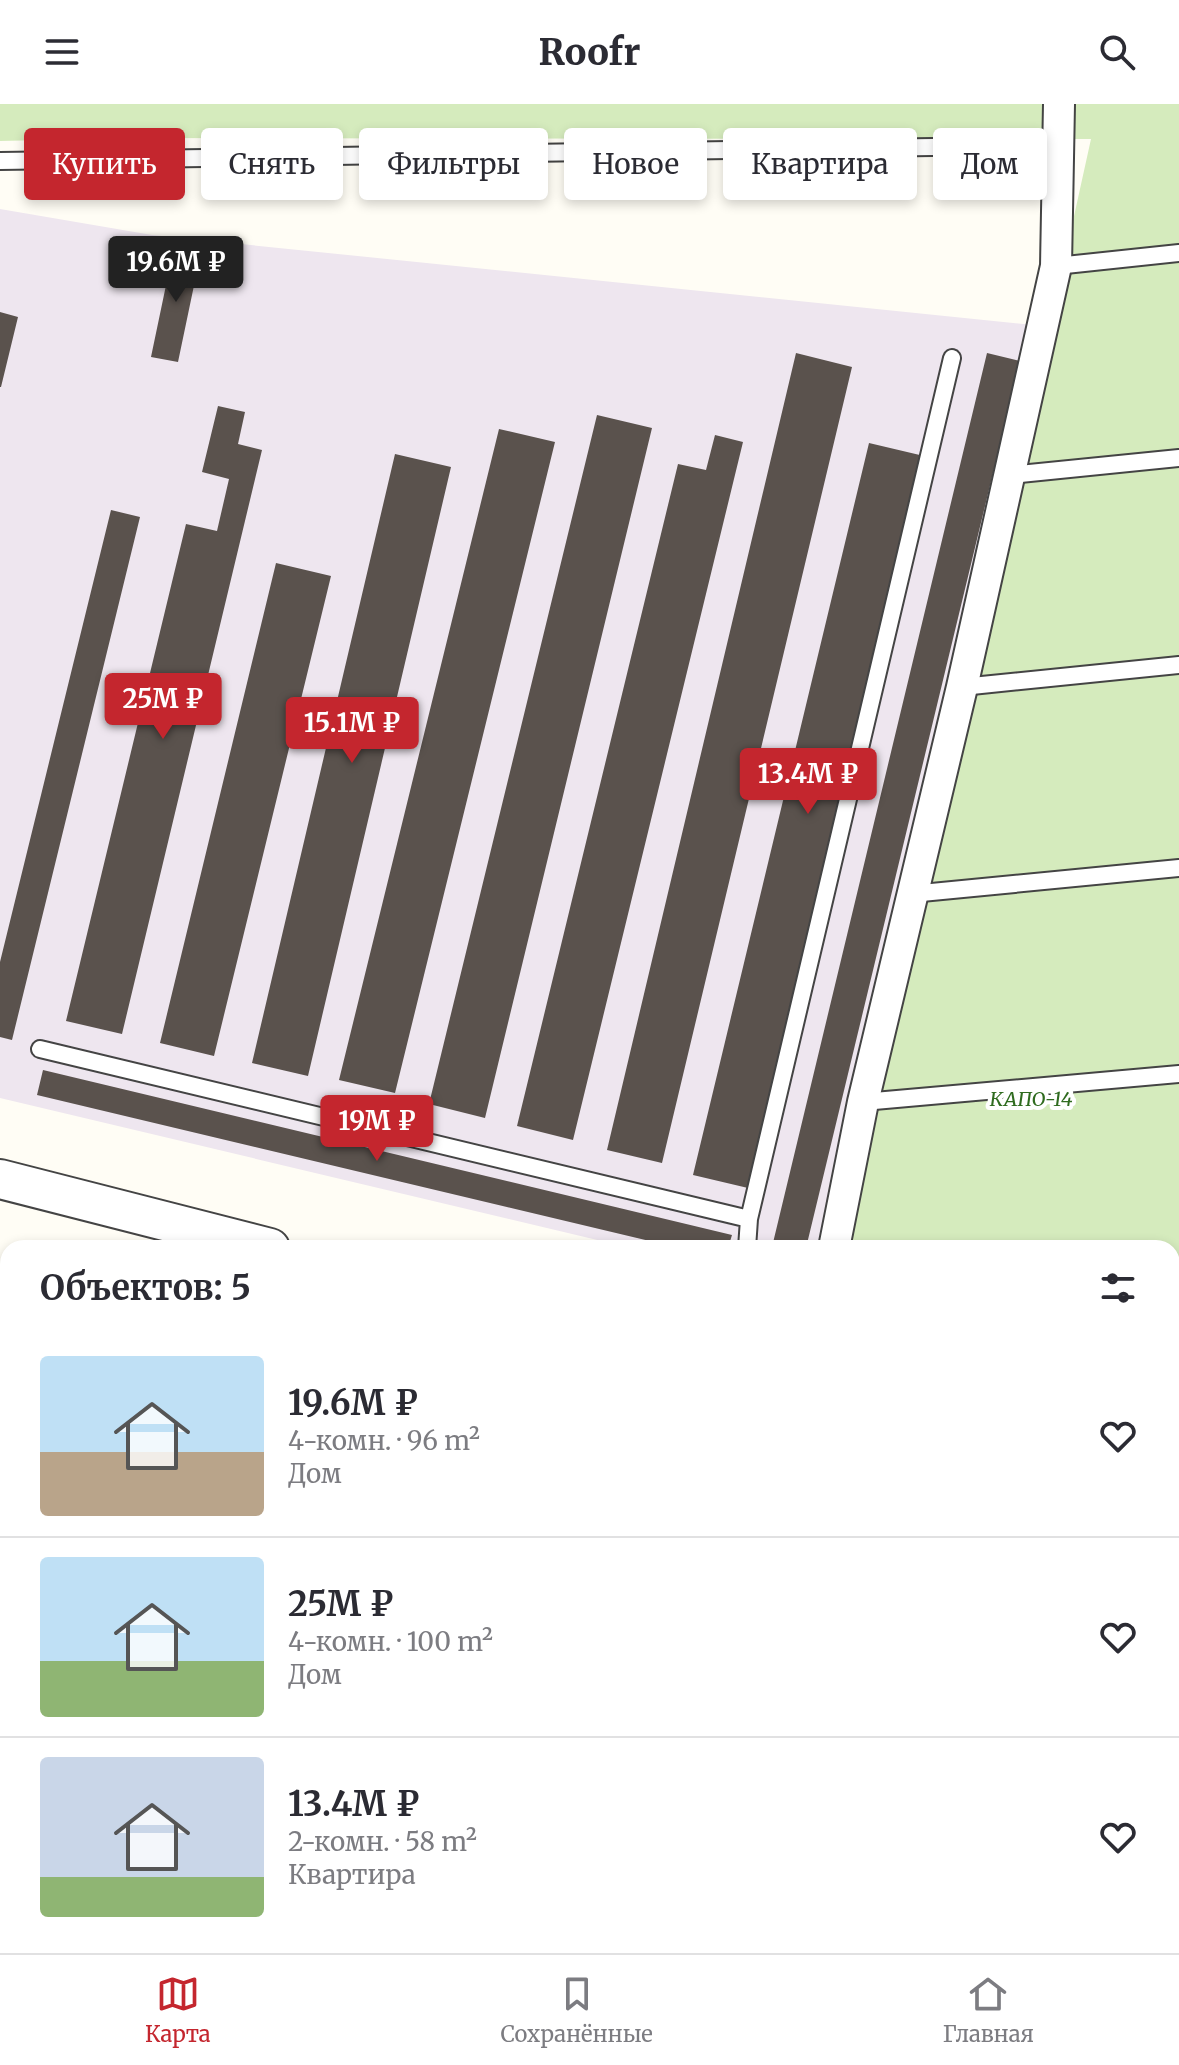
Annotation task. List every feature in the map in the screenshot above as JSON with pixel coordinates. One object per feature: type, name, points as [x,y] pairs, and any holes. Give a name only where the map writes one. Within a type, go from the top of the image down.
[{"type":"street","points":[[836,1240],[863,1102],[962,687],[1056,266],[1061,145],[1059,104]]},
{"type":"street","points":[[0,1179],[239,1240]]},
{"type":"lane","points":[[0,161],[1061,145]]},
{"type":"lane","points":[[1056,266],[1179,253]]},
{"type":"lane","points":[[748,1240],[749,1219],[952,358]]},
{"type":"lane","points":[[1010,475],[1179,458]]},
{"type":"lane","points":[[962,687],[1179,665]]},
{"type":"lane","points":[[911,894],[1179,868]]},
{"type":"lane","points":[[40,1049],[749,1219]]},
{"type":"lane","points":[[863,1102],[1179,1074]]},
{"type":"shaded area","points":[[0,209],[152,235],[1033,325],[823,1240],[597,1240],[0,1098]]},
{"type":"green space","name":"КАПО-14","points":[[0,104],[1179,104],[1179,1240],[849,1240],[1091,139],[1047,139],[1047,128],[933,128],[933,139],[917,139],[917,128],[723,128],[723,139],[707,139],[707,128],[564,128],[564,138],[548,138],[548,128],[359,128],[359,138],[343,138],[343,128],[201,128],[201,138],[185,138],[185,128],[24,128],[24,140],[0,141]]},
{"type":"building","points":[[174,247],[201,252],[178,362],[151,357]]},
{"type":"building","points":[[0,312],[18,317],[1,387],[0,387]]},
{"type":"building","points":[[796,353],[852,367],[662,1163],[607,1150]]},
{"type":"building","points":[[987,353],[1020,361],[808,1240],[774,1240]]},
{"type":"building","points":[[218,406],[245,412],[238,444],[262,450],[122,1034],[66,1021],[186,524],[217,531],[229,479],[202,472]]},
{"type":"building","points":[[597,415],[652,428],[485,1118],[429,1104]]},
{"type":"building","points":[[499,429],[555,442],[395,1093],[339,1080]]},
{"type":"building","points":[[715,435],[743,442],[573,1140],[517,1126],[678,464],[706,470]]},
{"type":"building","points":[[869,443],[924,456],[748,1188],[693,1175]]},
{"type":"building","points":[[395,454],[451,467],[308,1076],[252,1063]]},
{"type":"building","points":[[111,510],[140,517],[12,1040],[0,1037],[0,962]]},
{"type":"building","points":[[276,563],[331,576],[214,1056],[160,1043]]},
{"type":"building","points":[[43,1070],[732,1235],[730,1240],[645,1240],[37,1095]]}]
